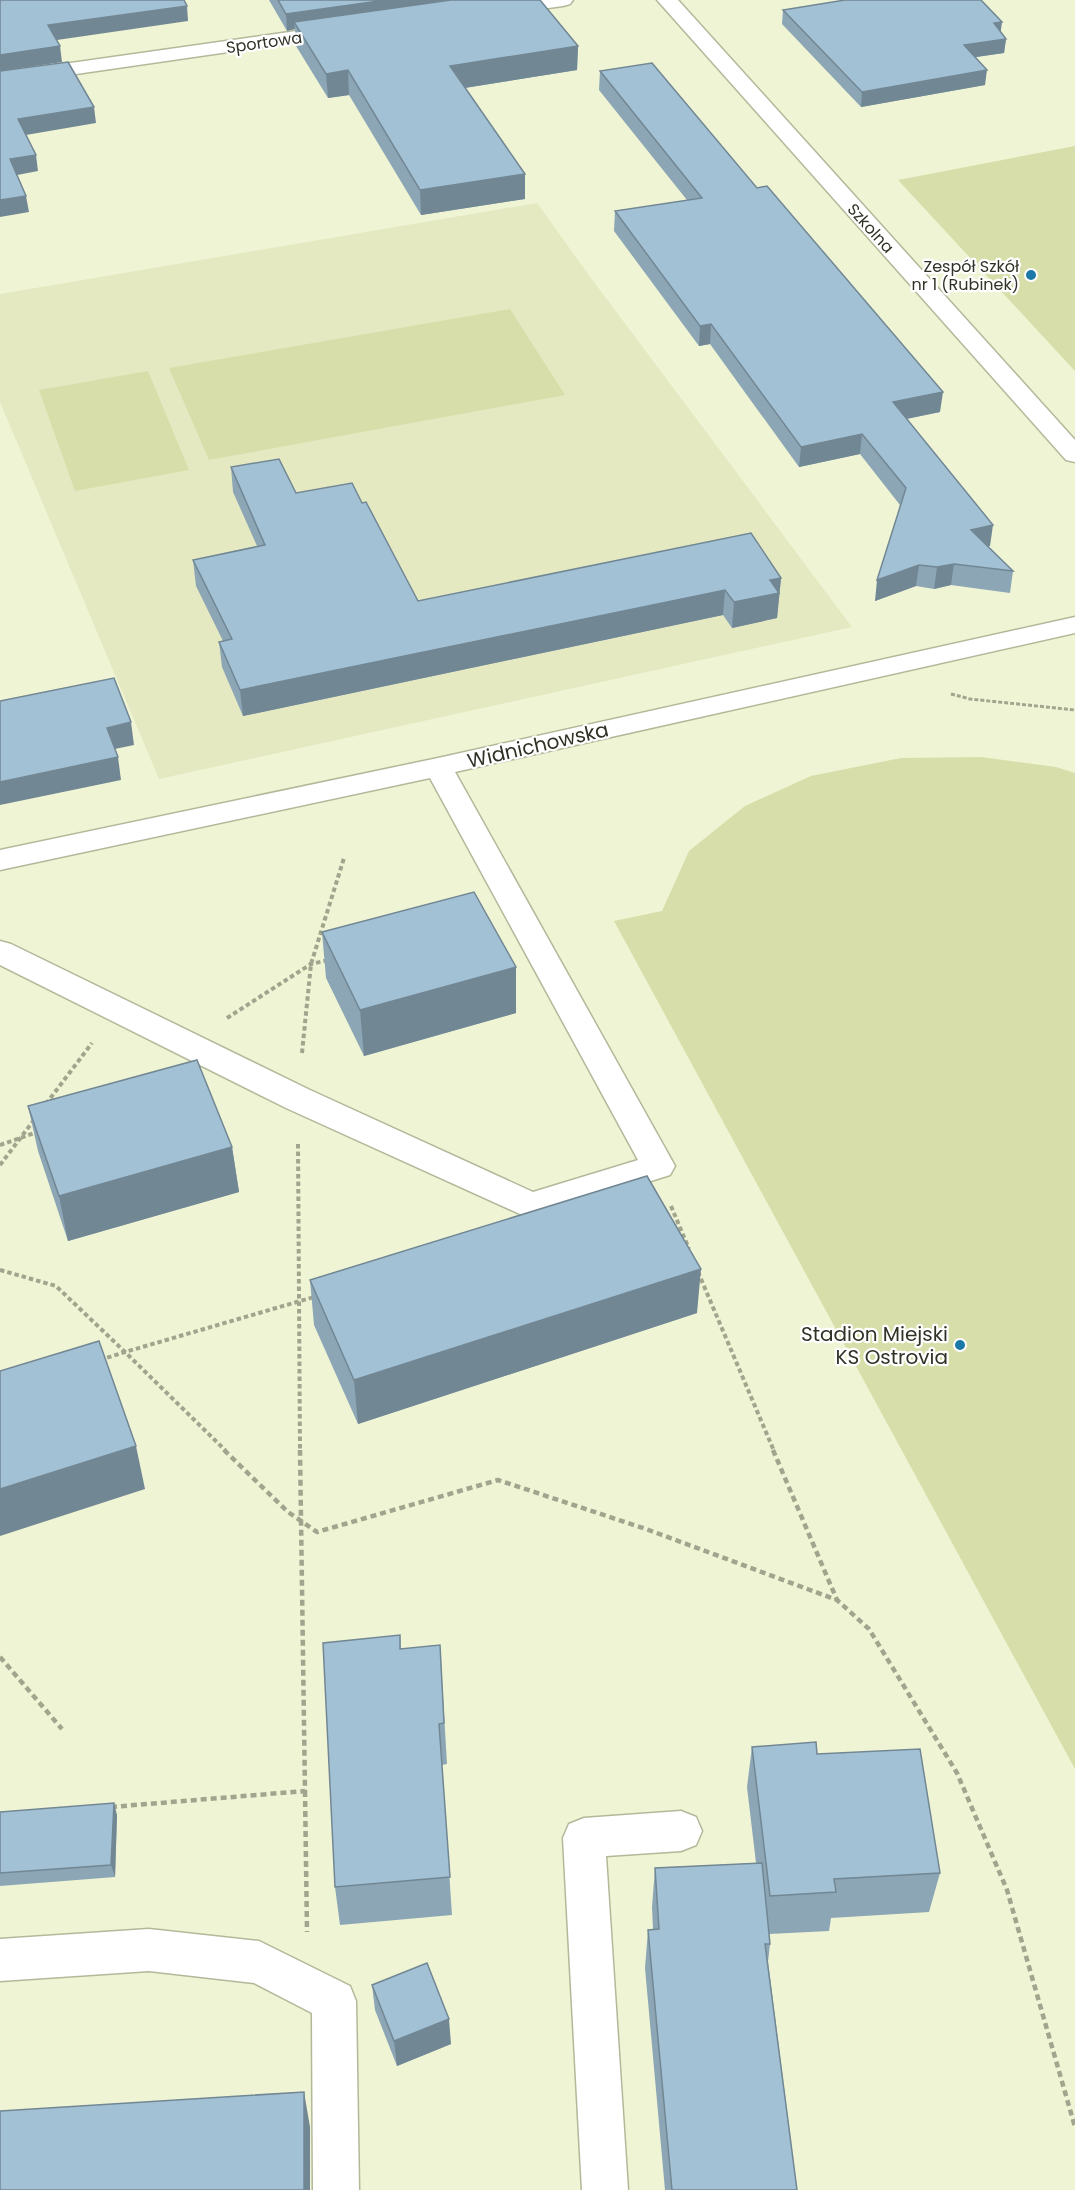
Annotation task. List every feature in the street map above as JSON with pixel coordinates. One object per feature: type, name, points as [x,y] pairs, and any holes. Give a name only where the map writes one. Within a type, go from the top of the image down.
[{"type":"street","points":[[481,12],[563,0]]},
{"type":"street","name":"Szkolna","points":[[667,0],[1075,455]]},
{"type":"street","name":"Sportowa","points":[[0,79],[352,30]]},
{"type":"street","name":"Widnichowska","points":[[0,860],[438,767],[1075,625]]},
{"type":"street","points":[[0,952],[298,1099],[531,1206],[658,1166],[438,767]]},
{"type":"street","points":[[605,2190],[584,1838],[681,1831]]},
{"type":"street","points":[[0,1960],[148,1950],[259,1962],[334,2001],[336,2190]]},
{"type":"path","points":[[951,694],[970,699],[1075,710]]},
{"type":"path","points":[[308,1989],[300,1521],[298,1099],[311,964],[344,858]]},
{"type":"path","points":[[188,1043],[311,964],[334,958]]},
{"type":"path","points":[[42,1109],[118,1009]]},
{"type":"path","points":[[0,1165],[35,1118]]},
{"type":"path","points":[[0,1145],[43,1130]]},
{"type":"path","points":[[670,1205],[693,1260]]},
{"type":"path","points":[[0,1270],[56,1286],[300,1521],[316,1532],[498,1480],[646,1529],[837,1600],[869,1629],[957,1773],[1007,1890],[1075,2127]]},
{"type":"path","points":[[698,1271],[837,1600]]},
{"type":"path","points":[[94,1362],[322,1294]]},
{"type":"path","points":[[0,1657],[62,1729]]},
{"type":"path","points":[[101,1808],[305,1791]]},
{"type":"shaded area","name":"Zespół Szkół nr 1 (Rubinek)","points":[[1075,146],[1075,371],[898,180]]},
{"type":"shaded area","points":[[537,203],[852,627],[159,779],[0,402],[0,294]]},
{"type":"shaded area","points":[[510,309],[565,395],[209,460],[169,368]]},
{"type":"shaded area","points":[[148,371],[189,470],[75,491],[39,390]]},
{"type":"shaded area","name":"Stadion Miejski KS Ostrovia","points":[[981,757],[1056,767],[1075,773],[1075,1769],[614,921],[662,911],[689,851],[745,806],[811,776],[901,758]]},
{"type":"building","points":[[0,0],[184,0],[187,6],[48,25],[60,46],[0,55]]},
{"type":"building","points":[[278,0],[386,0],[286,14]]},
{"type":"building","points":[[451,0],[540,0],[578,46],[450,66],[525,174],[420,190],[348,70],[326,74],[294,22]]},
{"type":"building","points":[[845,0],[981,0],[1002,22],[994,23],[1006,39],[964,45],[987,70],[862,92],[783,10]]},
{"type":"building","points":[[68,62],[94,107],[18,119],[36,155],[10,159],[26,196],[0,200],[0,71]]},
{"type":"building","points":[[652,63],[757,188],[767,186],[943,392],[893,402],[993,525],[971,530],[1013,571],[954,564],[937,567],[919,565],[877,580],[906,488],[862,434],[801,447],[711,324],[700,326],[615,211],[702,198],[600,71]]},
{"type":"building","points":[[279,459],[296,493],[352,483],[362,503],[366,502],[418,601],[751,533],[781,578],[770,580],[779,593],[734,602],[725,590],[240,690],[219,642],[232,639],[193,560],[265,545],[231,467]]},
{"type":"building","points":[[114,678],[131,722],[107,728],[118,757],[0,782],[0,701]]},
{"type":"building","points":[[474,892],[516,967],[360,1010],[322,932]]},
{"type":"building","points":[[197,1060],[232,1147],[59,1196],[28,1106]]},
{"type":"building","points":[[647,1176],[701,1269],[354,1380],[310,1280]]},
{"type":"building","points":[[99,1341],[136,1446],[0,1489],[0,1371]]},
{"type":"building","points":[[400,1635],[400,1649],[440,1645],[444,1723],[439,1724],[450,1877],[335,1887],[323,1643]]},
{"type":"building","points":[[816,1742],[817,1754],[920,1749],[940,1873],[834,1879],[836,1892],[770,1896],[752,1747]]},
{"type":"building","points":[[114,1803],[111,1865],[0,1873],[0,1812]]},
{"type":"building","points":[[762,1863],[770,1944],[765,1944],[797,2190],[672,2190],[648,1930],[659,1929],[655,1868]]},
{"type":"building","points":[[427,1963],[449,2019],[394,2041],[372,1985]]},
{"type":"building","points":[[304,2092],[304,2190],[0,2190],[0,2111]]},
{"type":"place","name":"Zespół Szkół nr 1 (Rubinek)","points":[[1031,275]]},
{"type":"place","name":"Stadion Miejski KS Ostrovia","points":[[960,1345]]}]
